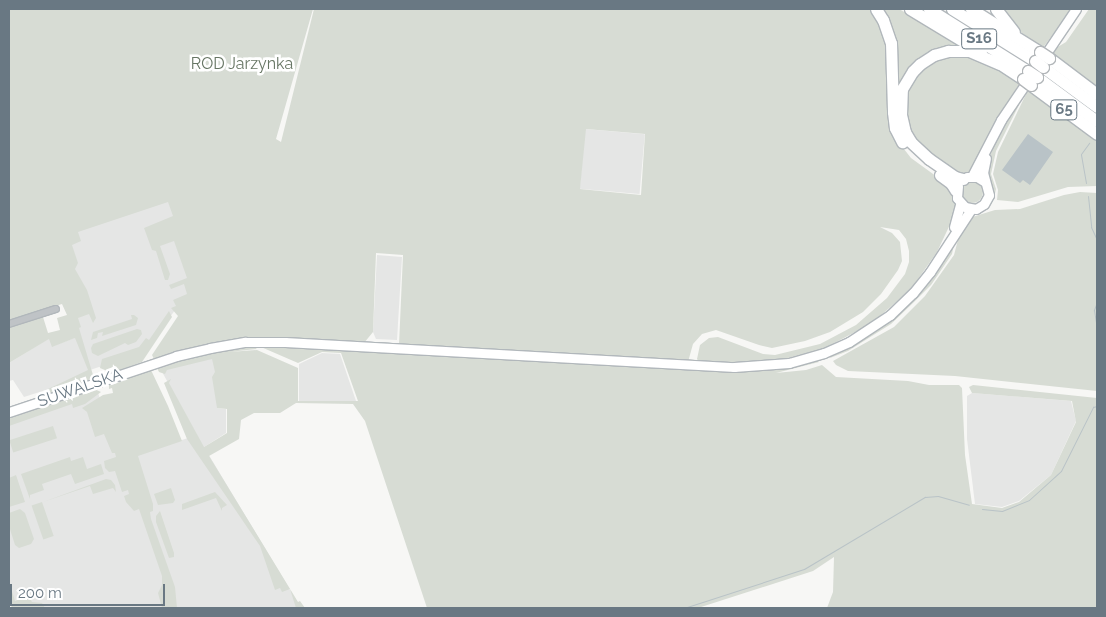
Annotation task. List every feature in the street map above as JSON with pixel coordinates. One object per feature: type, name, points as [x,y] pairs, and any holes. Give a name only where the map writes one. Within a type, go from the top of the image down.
[{"type":"highway","points":[[876,9],[883,20],[891,43],[892,97],[896,128],[909,150],[951,183],[956,191]]},
{"type":"highway","name":"65","points":[[910,9],[999,64],[1036,69],[1097,134]]},
{"type":"highway","name":"S16","points":[[929,9],[1036,69],[1097,107]]},
{"type":"highway","name":"S16","points":[[952,9],[1036,69],[1097,121]]},
{"type":"highway","name":"S16","points":[[971,9],[1028,45],[1036,69],[1097,94]]},
{"type":"highway","points":[[996,9],[1014,32],[1028,45]]},
{"type":"highway","points":[[968,178],[942,168],[911,142],[905,132],[901,115],[902,89],[920,64],[934,55],[948,51],[968,52],[999,64]]},
{"type":"main road","points":[[947,244],[960,204],[956,191],[968,178],[1001,120],[1076,9]]},
{"type":"main road","points":[[960,204],[971,209],[980,207],[987,200],[989,190],[983,173],[989,143]]},
{"type":"main road","points":[[968,178],[985,182]]},
{"type":"main road","points":[[947,244],[971,209]]},
{"type":"main road","name":"SUWALSKA","points":[[9,412],[152,364],[210,348],[267,342],[726,367],[766,366],[824,352],[872,328],[913,293],[930,272],[947,244]]},
{"type":"street","points":[[9,324],[56,310]]},
{"type":"shaded area","points":[[585,129],[645,134],[640,194],[580,189]]},
{"type":"shaded area","points":[[1028,134],[1053,152],[1030,185],[1023,180],[1020,183],[1002,170]]},
{"type":"shaded area","points":[[173,198],[214,259],[138,359],[107,369],[99,367],[90,370],[92,375],[24,397],[13,380],[9,381],[9,363],[50,338],[53,346],[77,337],[37,243]]},
{"type":"shaded area","points":[[377,255],[402,257],[397,340],[376,339],[373,332]]},
{"type":"shaded area","points":[[322,353],[340,354],[356,401],[299,401],[299,364]]},
{"type":"shaded area","points":[[217,356],[217,408],[226,409],[226,433],[204,447],[298,603],[305,608],[12,608],[9,598],[9,424],[98,393],[122,460],[197,435],[161,370]]},
{"type":"shaded area","points":[[972,393],[1071,401],[1076,421],[1051,475],[1019,501],[1002,507],[975,504],[967,439],[967,396]]},
{"type":"green space","name":"ROD Jarzynka","points":[[9,9],[313,9],[276,139],[281,142],[314,9],[872,9],[884,31],[900,144],[911,158],[951,187],[957,205],[955,214],[937,252],[911,289],[872,323],[825,348],[773,362],[751,365],[699,362],[697,359],[700,345],[709,338],[718,337],[763,354],[775,355],[820,344],[856,325],[887,298],[905,274],[909,262],[909,251],[906,239],[899,230],[880,227],[892,233],[900,242],[902,261],[881,294],[863,312],[830,332],[805,341],[772,348],[716,330],[702,334],[693,344],[688,362],[399,345],[403,255],[376,253],[373,332],[364,343],[277,339],[154,359],[152,355],[178,316],[171,308],[176,306],[173,300],[187,294],[184,284],[171,289],[169,285],[187,278],[174,241],[160,246],[170,274],[168,280],[165,280],[156,251],[152,250],[144,228],[173,216],[168,202],[78,232],[81,241],[72,245],[78,263],[75,269],[87,290],[96,318],[93,323],[89,314],[78,318],[81,327],[79,328],[93,375],[89,380],[50,394],[48,389],[88,370],[75,338],[52,347],[49,339],[9,363],[9,328],[43,317],[48,333],[60,330],[57,318],[67,315],[62,304],[9,320]],"holes":[[[586,129],[645,134],[641,195],[580,189]]]},
{"type":"green space","points":[[880,9],[899,9],[967,48],[956,46],[901,83],[913,151]]},
{"type":"green space","points":[[1000,9],[1072,9],[1042,49],[1010,23]]},
{"type":"green space","points":[[1089,9],[1097,9],[1097,89],[1051,55],[1056,48],[1066,42]]},
{"type":"green space","points":[[960,54],[996,67],[1020,83],[993,125],[972,171],[963,175],[925,152],[906,127],[903,104],[912,76],[933,59]]},
{"type":"green space","points":[[1029,88],[1097,139],[1097,186],[1068,187],[1018,202],[997,200],[998,190],[993,174],[998,152]]},
{"type":"green space","points":[[1022,94],[1019,105],[996,151],[991,174],[996,189],[994,198],[986,168],[998,134]]},
{"type":"green space","points":[[972,181],[982,188],[983,192],[976,202],[972,203],[962,196],[961,192],[968,182]]},
{"type":"green space","points":[[1080,192],[1097,193],[1097,391],[955,376],[848,371],[836,365],[833,361],[894,327],[925,296],[954,255],[959,236],[969,218],[995,210],[1020,209]]},
{"type":"green space","points":[[956,235],[952,254],[931,285],[914,302],[891,324],[848,351],[830,358],[831,354],[885,323]]},
{"type":"green space","points":[[169,311],[172,317],[142,362],[112,373],[100,368],[102,359],[139,347],[146,338],[149,340]]},
{"type":"green space","points":[[131,315],[138,318],[136,325],[102,336],[103,332],[98,333],[97,338],[91,340],[93,332],[132,319]]},
{"type":"green space","points":[[137,329],[141,330],[142,334],[136,342],[128,345],[125,343],[98,356],[92,353],[91,348],[93,344]]},
{"type":"green space","points":[[264,345],[734,371],[778,370],[817,360],[819,362],[776,373],[806,370],[822,365],[836,377],[908,381],[929,385],[959,385],[962,388],[965,455],[972,504],[1002,508],[1019,502],[1051,475],[1076,422],[1072,401],[972,393],[969,387],[973,385],[1097,398],[1097,608],[827,608],[833,592],[834,557],[813,571],[698,608],[427,608],[365,421],[353,404],[296,403],[280,413],[254,413],[241,420],[239,439],[209,456],[298,602],[300,601],[305,608],[296,608],[290,589],[282,592],[280,588],[275,590],[260,546],[187,439],[164,383],[171,379],[169,383],[204,447],[227,433],[227,409],[217,408],[212,377],[215,372],[212,359],[167,370],[165,374],[159,372],[157,368],[189,356],[240,346],[253,346],[257,349],[229,352],[257,350],[298,368],[298,401],[358,401],[341,353],[322,352],[298,363],[261,347]]},
{"type":"green space","points":[[148,369],[151,370],[168,406],[182,441],[138,456],[153,504],[153,511],[150,512],[151,519],[175,587],[177,608],[162,608],[158,593],[162,585],[162,576],[139,509],[134,511],[126,502],[124,496],[129,494],[128,490],[122,492],[115,471],[109,472],[105,468],[104,461],[116,457],[115,453],[112,453],[104,434],[95,437],[87,412],[82,408],[103,395],[113,393],[112,388],[109,389],[109,382]]},
{"type":"green space","points":[[92,388],[101,392],[85,404],[73,408],[72,404],[9,426],[9,417]]},
{"type":"green space","points":[[53,426],[57,438],[13,453],[9,440]]},
{"type":"green space","points":[[70,457],[71,461],[83,457],[87,469],[101,464],[104,474],[75,484],[71,474],[42,484],[44,490],[30,495],[30,499],[21,474]]},
{"type":"green space","points":[[16,475],[25,502],[9,507],[9,478]]},
{"type":"green space","points":[[106,479],[111,480],[115,485],[116,492],[113,488],[93,494],[90,486],[43,502]]},
{"type":"green space","points":[[171,488],[175,500],[173,503],[158,505],[154,494]]},
{"type":"green space","points":[[215,492],[227,505],[222,508],[222,511],[216,498],[182,510],[182,504]]},
{"type":"green space","points":[[42,502],[54,536],[43,540],[32,506]]},
{"type":"green space","points":[[20,509],[25,513],[34,539],[31,544],[19,548],[15,545],[9,526],[9,513]]},
{"type":"green space","points":[[160,511],[174,557],[169,558],[156,522],[156,516]]},
{"type":"green space","points":[[9,582],[15,601],[29,596],[32,602],[42,603],[45,608],[12,608],[9,599]]},
{"type":"waterway","points":[[1086,183],[1081,154],[1089,143]]},
{"type":"waterway","points":[[1088,196],[1091,227],[1097,240]]},
{"type":"waterway","points":[[1097,302],[1094,310],[1097,329]]},
{"type":"waterway","points":[[982,509],[1002,511],[1029,500],[1061,471],[1093,407],[1097,406]]},
{"type":"waterway","points":[[684,608],[804,569],[925,497],[938,496],[969,505]]}]
